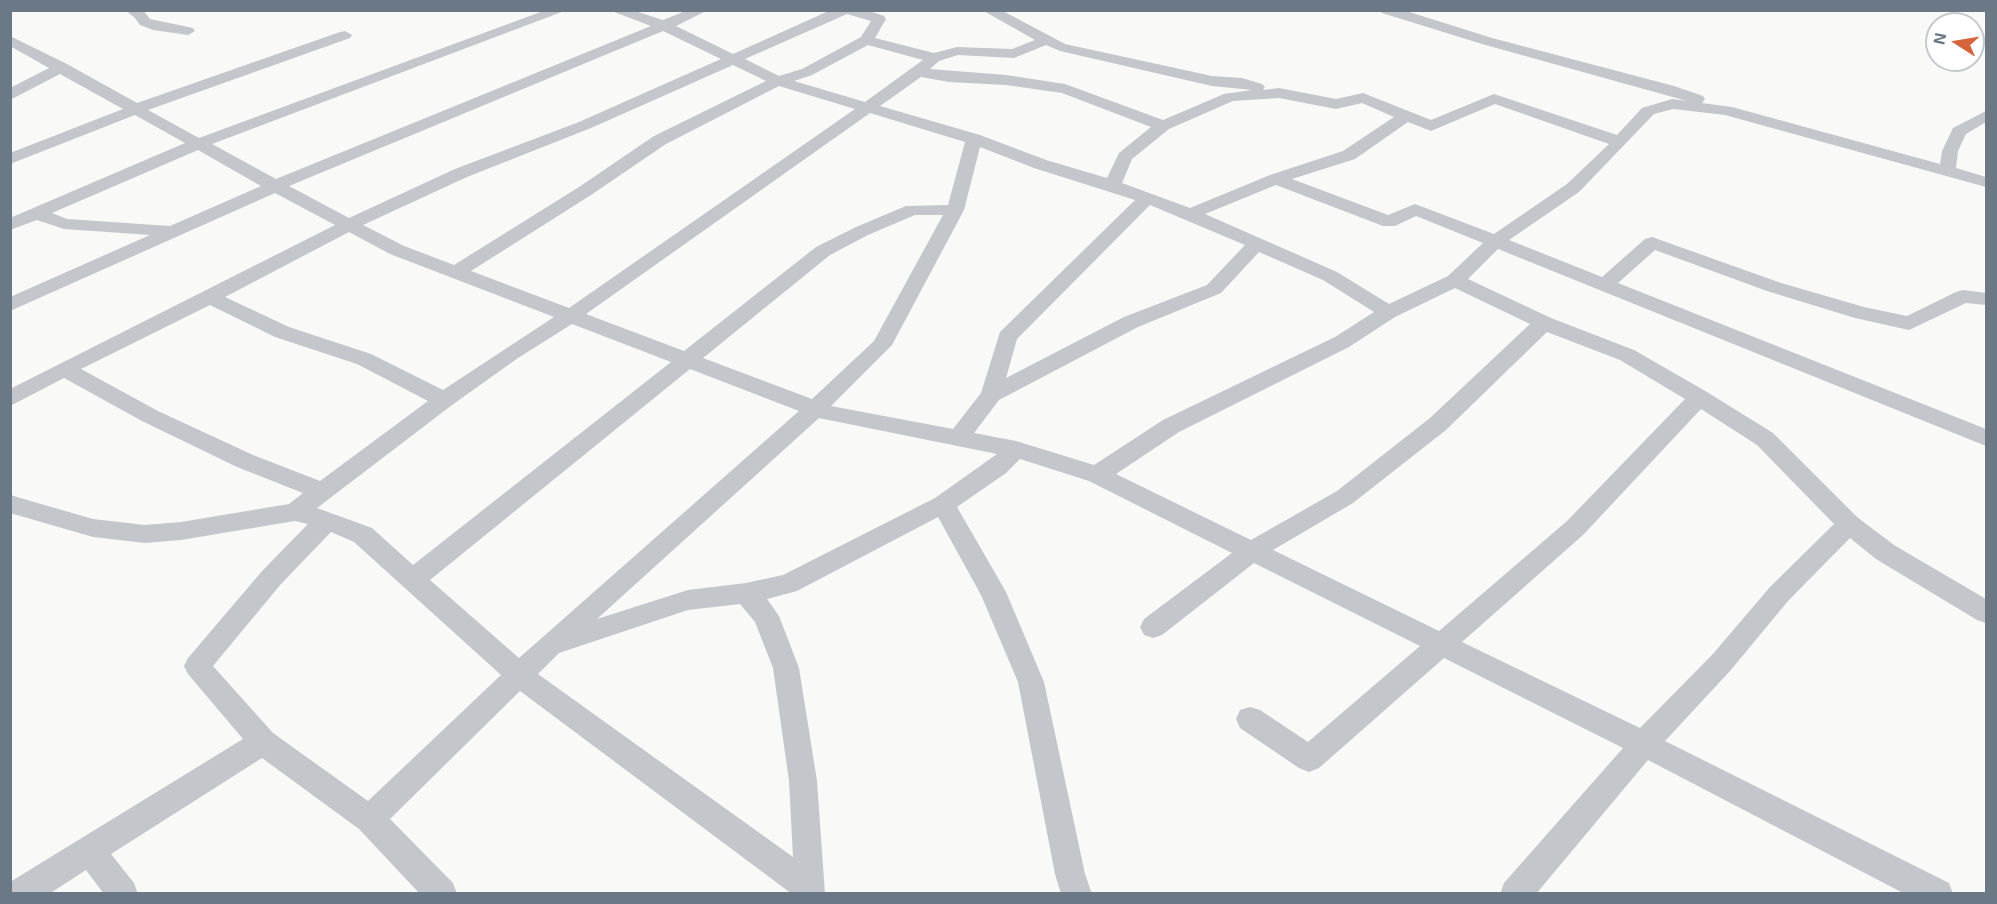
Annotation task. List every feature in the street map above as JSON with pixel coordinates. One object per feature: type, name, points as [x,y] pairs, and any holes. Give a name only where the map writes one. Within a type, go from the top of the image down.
[{"type":"street","points":[[132,10],[141,15],[145,22],[158,27],[188,31]]},
{"type":"street","points":[[10,225],[200,143],[561,10]]},
{"type":"street","points":[[616,10],[663,25],[778,81],[974,139],[1040,164],[1112,185],[1190,214],[1330,276],[1388,312]]},
{"type":"street","points":[[10,305],[275,186],[701,10]]},
{"type":"street","points":[[10,399],[64,369],[210,297],[350,224],[461,173],[575,129],[844,10]]},
{"type":"street","points":[[455,273],[585,191],[660,140],[778,81],[807,72],[866,40],[879,19],[849,10]]},
{"type":"street","points":[[989,10],[1060,47],[1212,81],[1242,83],[1336,104],[1363,99],[1431,126],[1494,99],[1620,142]]},
{"type":"street","points":[[1387,10],[1487,41],[1668,89],[1726,110],[1986,182]]},
{"type":"street","points":[[10,159],[138,108],[345,34]]},
{"type":"street","points":[[295,512],[444,400],[511,353],[572,315],[918,72],[934,58],[957,51],[1014,54],[1046,39]]},
{"type":"street","points":[[10,40],[138,108],[275,186],[397,250],[689,359],[815,409],[1016,449],[1097,475],[1644,744],[1938,894]]},
{"type":"street","points":[[866,40],[934,58]]},
{"type":"street","points":[[10,95],[62,67]]},
{"type":"street","points":[[918,72],[949,77],[1006,80],[1065,89],[1163,126]]},
{"type":"street","points":[[1112,185],[1125,157],[1163,126],[1230,97],[1279,93]]},
{"type":"street","points":[[1097,475],[1172,426],[1342,342],[1388,312],[1455,280],[1496,241],[1573,188],[1648,111],[1672,104],[1726,110]]},
{"type":"street","points":[[1190,214],[1276,179],[1348,155],[1406,116]]},
{"type":"street","points":[[1947,171],[1950,151],[1959,131],[1986,116]]},
{"type":"street","points":[[369,819],[548,647],[815,409],[882,345],[955,210],[974,139]]},
{"type":"street","points":[[1276,179],[1389,222],[1415,209],[1986,438]]},
{"type":"street","points":[[958,438],[991,395],[1007,336],[1146,198]]},
{"type":"street","points":[[413,579],[823,251],[862,231],[912,210],[955,210]]},
{"type":"street","points":[[36,214],[64,224],[173,231]]},
{"type":"street","points":[[1606,284],[1652,243],[1774,287],[1862,313],[1909,323],[1964,296],[1986,298]]},
{"type":"street","points":[[991,395],[1131,321],[1214,289],[1256,245]]},
{"type":"street","points":[[1455,280],[1544,323],[1627,355],[1699,397],[1766,439],[1849,524],[1885,552],[1986,612]]},
{"type":"street","points":[[210,297],[282,332],[364,359],[444,400]]},
{"type":"street","points":[[1153,627],[1252,551],[1345,497],[1438,424],[1544,323]]},
{"type":"street","points":[[64,369],[150,416],[245,460],[324,492]]},
{"type":"street","points":[[1250,719],[1309,759],[1575,528],[1658,443],[1699,397]]},
{"type":"street","points":[[548,647],[664,606],[788,584],[943,504],[998,467],[1016,449]]},
{"type":"street","points":[[10,504],[93,528],[145,534],[181,531],[295,512],[327,520],[363,535],[519,675],[811,891]]},
{"type":"street","points":[[943,504],[993,592],[1032,682],[1070,874],[1077,894]]},
{"type":"street","points":[[327,520],[272,577],[197,666],[263,742],[369,819],[442,894]]},
{"type":"street","points":[[1515,894],[1644,744],[1721,663],[1779,594],[1849,524]]},
{"type":"street","points":[[746,593],[766,616],[786,668],[802,781],[811,891]]},
{"type":"street","points":[[20,894],[263,742]]},
{"type":"street","points":[[90,850],[123,894]]}]
